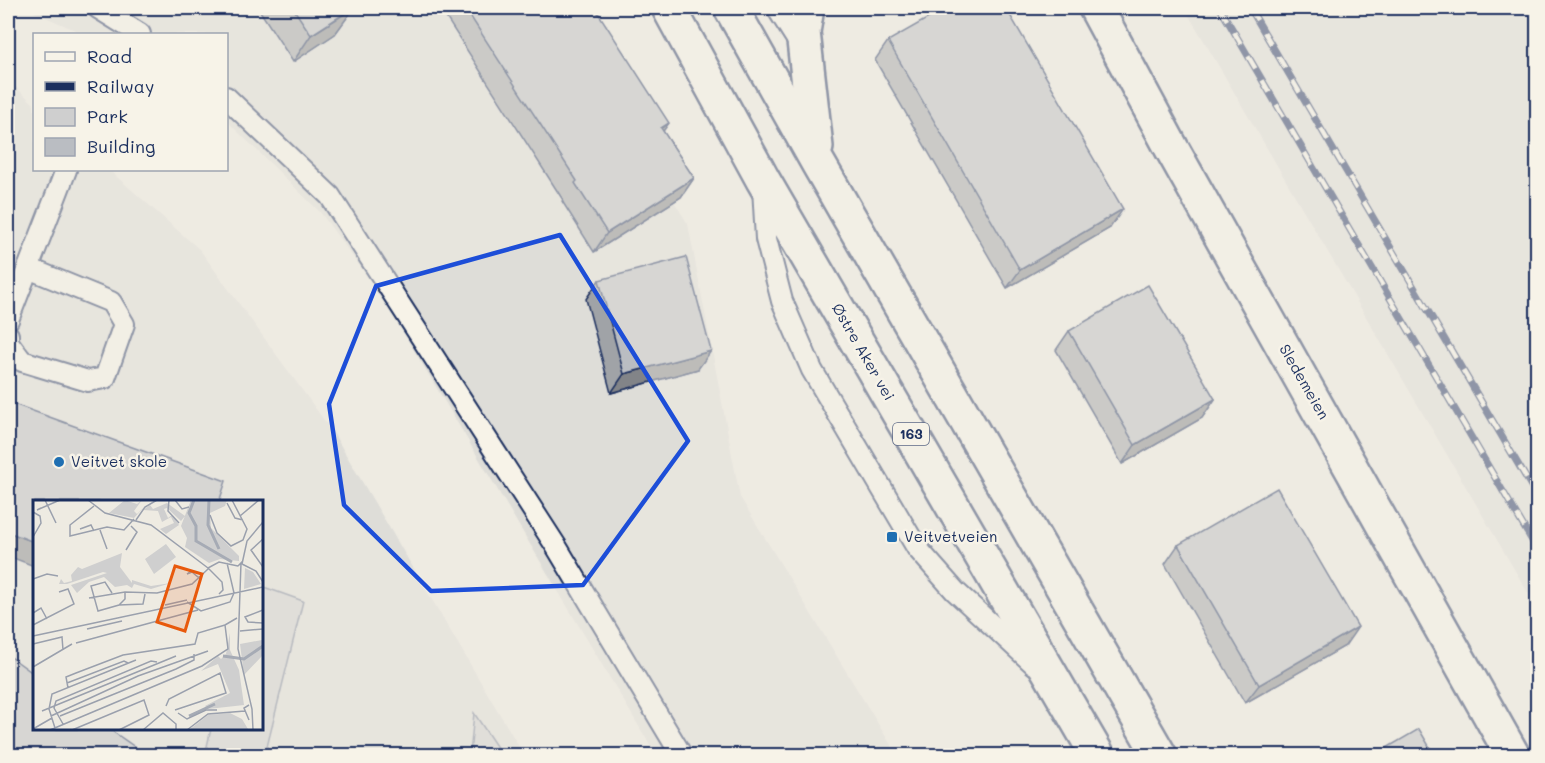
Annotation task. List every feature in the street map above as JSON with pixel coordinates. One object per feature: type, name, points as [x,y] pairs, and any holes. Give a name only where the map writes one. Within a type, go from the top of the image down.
[{"type":"main road","name":"Østre Aker vei","points":[[669,8],[763,180],[1098,756]]},
{"type":"main road","points":[[731,8],[1160,756]]},
{"type":"main road","points":[[807,8],[803,32],[818,163]]},
{"type":"main road","name":"Sledemeien","points":[[1096,8],[1172,149],[1514,756]]},
{"type":"lane","points":[[98,8],[129,31]]},
{"type":"lane","points":[[777,8],[805,53]]},
{"type":"lane","points":[[228,99],[330,196],[556,546],[682,756]]},
{"type":"lane","points":[[8,320],[66,171]]},
{"type":"lane","points":[[763,180],[766,239],[782,301],[812,370],[917,548],[955,591],[1059,688]]},
{"type":"lane","points":[[8,335],[8,342],[22,361],[88,381],[105,378],[124,324],[111,302],[28,268]]},
{"type":"highlighted area","points":[[560,235],[688,441],[583,585],[431,591],[344,505],[329,404],[376,286]]},
{"type":"shaded area","points":[[25,8],[554,8],[688,224],[740,497],[897,755],[656,755],[383,298],[320,212],[228,122],[228,33],[82,33]]},
{"type":"shaded area","points":[[1184,8],[1537,8],[1537,608],[1197,29]]},
{"type":"shaded area","points":[[8,80],[33,103],[33,171],[110,171],[200,250],[332,431],[524,755],[8,755]]},
{"type":"green space","points":[[262,586],[303,601],[265,755],[205,755],[211,730],[262,730]]},
{"type":"green space","points":[[474,713],[502,755],[470,755]]},
{"type":"building","points":[[293,8],[353,8],[311,35]]},
{"type":"building","points":[[465,8],[595,8],[669,123],[661,128],[694,178],[607,233],[575,183],[577,181]]},
{"type":"building","points":[[946,8],[1006,8],[1123,209],[1020,270],[888,41]]},
{"type":"building","points":[[686,257],[711,351],[624,374],[599,280]]},
{"type":"building","points":[[1148,285],[1215,399],[1135,445],[1069,331]]},
{"type":"building","name":"Veitvet skole","points":[[8,402],[226,481],[220,500],[33,500],[33,542],[8,532]]},
{"type":"building","points":[[1277,488],[1358,627],[1259,685],[1178,545]]},
{"type":"building","points":[[8,655],[33,673],[33,730],[110,730],[139,750],[134,756],[8,756]]},
{"type":"building","points":[[1419,729],[1435,756],[1373,756]]},
{"type":"railway","points":[[1220,8],[1538,551]]},
{"type":"railway","points":[[1250,8],[1538,498]]},
{"type":"place","name":"Veitvet skole","points":[[59,462]]},
{"type":"place","name":"Veitvetveien","points":[[892,537]]}]
